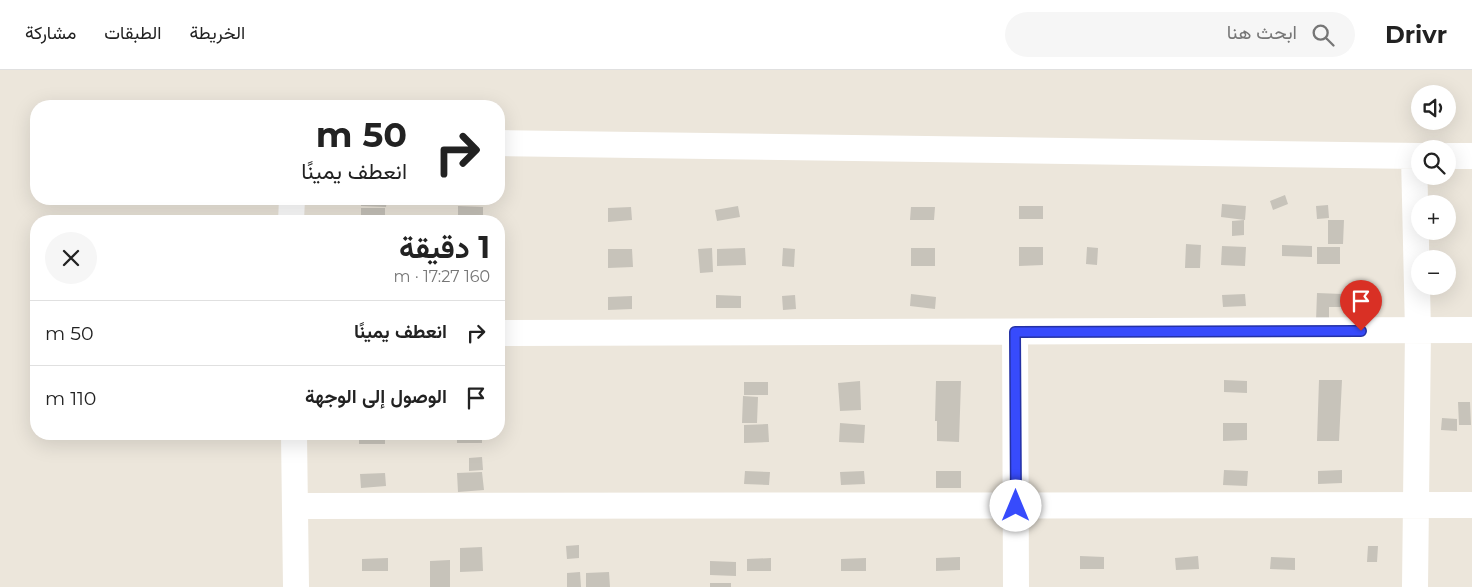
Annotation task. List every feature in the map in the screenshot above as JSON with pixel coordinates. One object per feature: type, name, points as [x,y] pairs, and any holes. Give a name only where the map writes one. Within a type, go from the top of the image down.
[{"type":"street","points":[[505,143],[1411,156]]},
{"type":"street","points":[[1456,156],[1472,156]]},
{"type":"street","points":[[1415,587],[1418,331],[1417,185]]},
{"type":"street","points":[[505,333],[1472,330]]},
{"type":"street","points":[[1015,332],[1016,587]]},
{"type":"street","points":[[294,440],[296,587]]},
{"type":"street","points":[[295,506],[1472,505]]},
{"type":"building","points":[[1285,195],[1288,204],[1273,210],[1270,201]]},
{"type":"building","points":[[1222,204],[1246,206],[1245,220],[1221,217]]},
{"type":"building","points":[[361,205],[386,205],[386,207]]},
{"type":"building","points":[[1328,205],[1329,218],[1317,219],[1316,206]]},
{"type":"building","points":[[458,206],[483,207],[483,215],[458,215]]},
{"type":"building","points":[[738,206],[740,217],[717,221],[715,210]]},
{"type":"building","points":[[1019,206],[1043,206],[1043,219],[1019,219]]},
{"type":"building","points":[[631,207],[632,220],[608,222],[608,208]]},
{"type":"building","points":[[911,207],[935,207],[934,220],[910,220]]},
{"type":"building","points":[[361,208],[385,208],[385,215],[361,215]]},
{"type":"building","points":[[1244,220],[1244,235],[1232,236],[1232,221]]},
{"type":"building","points":[[1328,220],[1344,220],[1343,244],[1328,244]]},
{"type":"building","points":[[1186,244],[1201,245],[1200,268],[1185,268]]},
{"type":"building","points":[[1282,245],[1312,246],[1312,257],[1282,256]]},
{"type":"building","points":[[1222,246],[1246,247],[1245,266],[1221,265]]},
{"type":"building","points":[[1019,247],[1043,247],[1043,265],[1019,266]]},
{"type":"building","points":[[1087,247],[1098,248],[1097,265],[1086,264]]},
{"type":"building","points":[[1317,247],[1340,247],[1340,264],[1317,264]]},
{"type":"building","points":[[712,248],[713,272],[700,273],[698,249]]},
{"type":"building","points":[[745,248],[746,265],[717,266],[717,249]]},
{"type":"building","points":[[783,248],[795,249],[794,267],[782,266]]},
{"type":"building","points":[[911,248],[935,248],[935,266],[911,266]]},
{"type":"building","points":[[608,249],[632,249],[633,267],[608,268]]},
{"type":"building","points":[[1317,293],[1342,294],[1341,307],[1329,307],[1329,321],[1316,321]]},
{"type":"building","points":[[911,294],[936,297],[935,309],[910,306]]},
{"type":"building","points":[[1245,294],[1246,306],[1223,307],[1222,295]]},
{"type":"building","points":[[716,295],[741,296],[741,308],[716,308]]},
{"type":"building","points":[[795,295],[796,309],[783,310],[782,296]]},
{"type":"building","points":[[632,296],[632,309],[608,310],[608,297]]},
{"type":"building","points":[[1224,380],[1247,381],[1247,393],[1224,392]]},
{"type":"building","points":[[1319,380],[1342,380],[1339,441],[1317,441]]},
{"type":"building","points":[[860,381],[861,410],[840,411],[838,383]]},
{"type":"building","points":[[936,381],[961,381],[959,442],[937,441],[937,421],[935,421]]},
{"type":"building","points":[[744,382],[768,382],[768,395],[744,395]]},
{"type":"building","points":[[743,396],[758,397],[757,423],[742,423]]},
{"type":"building","points":[[1458,402],[1470,402],[1471,425],[1459,425]]},
{"type":"building","points":[[1442,418],[1457,419],[1457,431],[1441,430]]},
{"type":"building","points":[[840,423],[865,425],[864,443],[839,442]]},
{"type":"building","points":[[1223,423],[1247,423],[1247,440],[1223,441]]},
{"type":"building","points":[[768,424],[769,442],[744,443],[744,425]]},
{"type":"building","points":[[359,440],[385,440],[385,444],[359,444]]},
{"type":"building","points":[[457,440],[482,440],[482,443],[457,443]]},
{"type":"building","points":[[482,457],[483,470],[469,471],[469,458]]},
{"type":"building","points":[[1224,470],[1248,471],[1247,486],[1223,485]]},
{"type":"building","points":[[1342,470],[1342,483],[1318,484],[1318,471]]},
{"type":"building","points":[[745,471],[770,472],[769,485],[744,484]]},
{"type":"building","points":[[864,471],[865,484],[841,485],[840,472]]},
{"type":"building","points":[[936,471],[961,471],[961,488],[936,488]]},
{"type":"building","points":[[482,472],[484,490],[458,492],[457,473]]},
{"type":"building","points":[[385,473],[386,486],[361,488],[360,474]]},
{"type":"building","points":[[579,545],[579,558],[567,559],[566,546]]},
{"type":"building","points":[[1368,546],[1378,546],[1377,562],[1367,562]]},
{"type":"building","points":[[482,547],[483,571],[460,572],[460,548]]},
{"type":"building","points":[[1080,556],[1104,557],[1104,569],[1080,569]]},
{"type":"building","points":[[1198,556],[1199,569],[1176,570],[1175,558]]},
{"type":"building","points":[[960,557],[960,570],[936,571],[936,558]]},
{"type":"building","points":[[1271,557],[1295,558],[1295,570],[1270,569]]},
{"type":"building","points":[[388,558],[388,571],[362,571],[362,559]]},
{"type":"building","points":[[771,558],[771,571],[747,571],[747,559]]},
{"type":"building","points":[[866,558],[866,571],[841,571],[841,559]]},
{"type":"building","points":[[450,560],[450,587],[430,587],[430,561]]},
{"type":"building","points":[[710,561],[736,562],[736,576],[710,575]]},
{"type":"building","points":[[580,572],[581,587],[567,587],[567,573]]},
{"type":"building","points":[[609,572],[610,587],[586,587],[586,573]]},
{"type":"building","points":[[710,583],[731,583],[731,587],[710,587]]},
{"type":"route","points":[[1016,506],[1015,332],[1361,331]]}]
